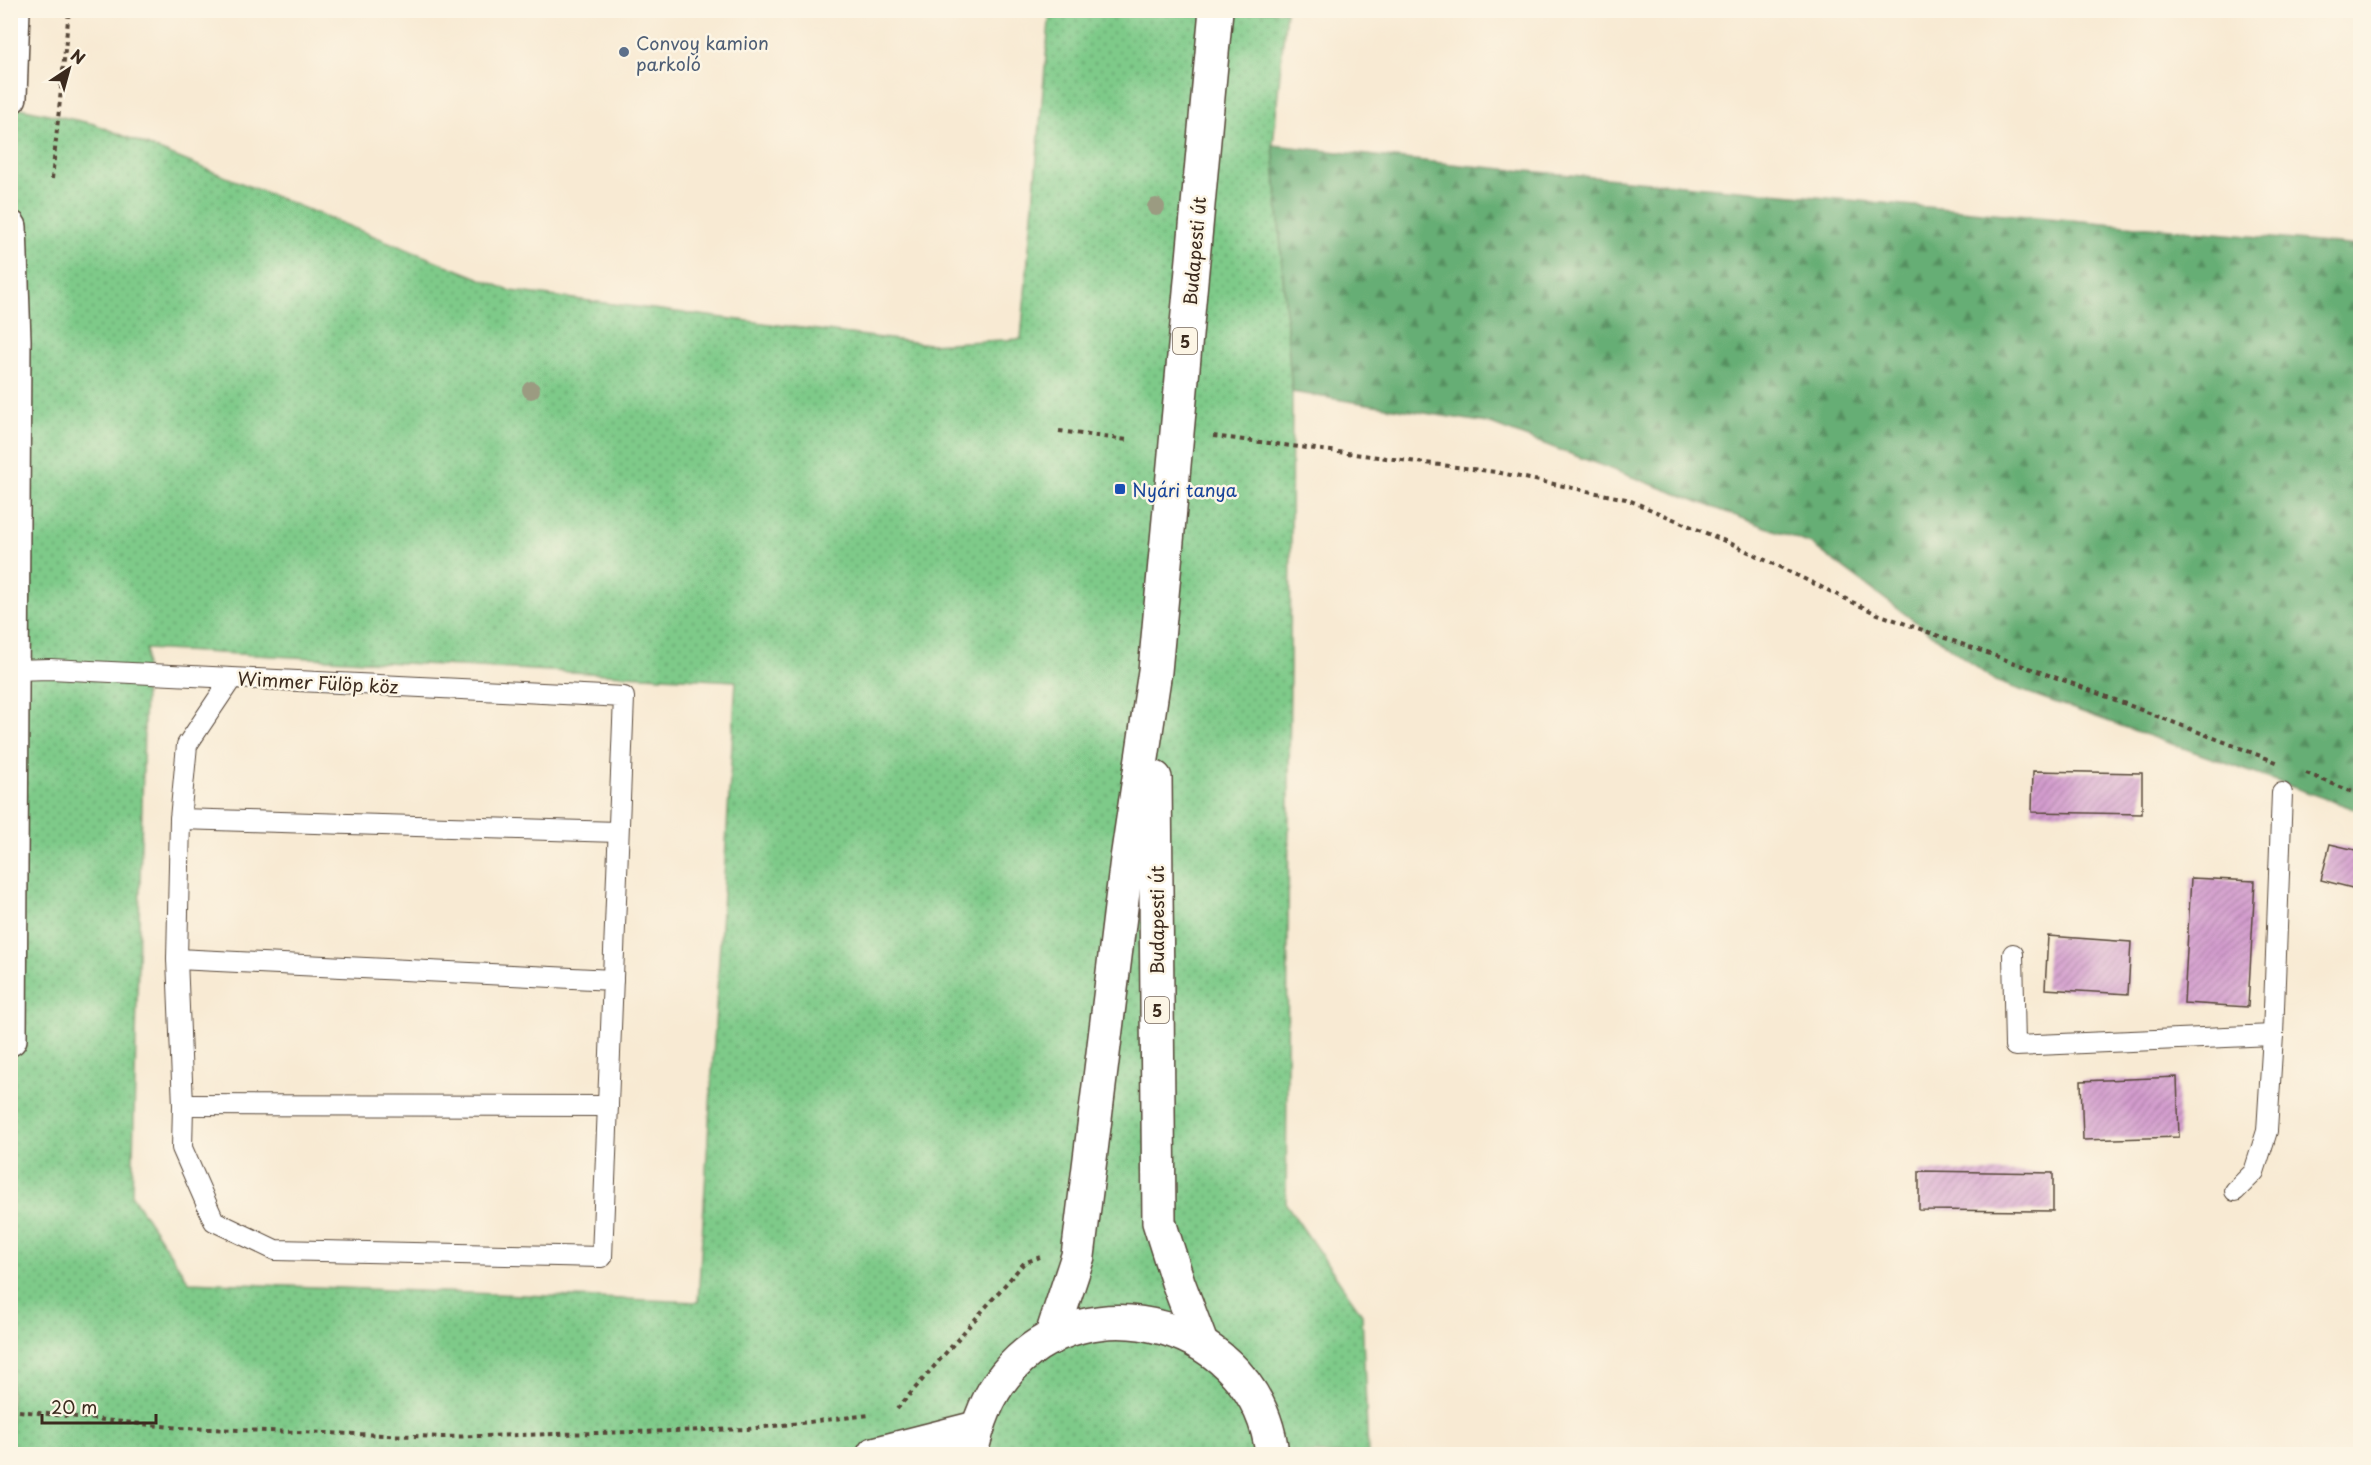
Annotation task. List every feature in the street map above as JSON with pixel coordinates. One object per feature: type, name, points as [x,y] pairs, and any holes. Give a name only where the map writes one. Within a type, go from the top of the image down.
[{"type":"main road","points":[[10,97],[13,10]]},
{"type":"main road","name":"Budapesti út","points":[[1051,1338],[1078,1256],[1127,859],[1155,671],[1216,10]]},
{"type":"main road","points":[[10,227],[12,340],[10,1039]]},
{"type":"main road","name":"Budapesti út","points":[[1155,671],[1159,1222],[1178,1282],[1201,1342]]},
{"type":"main road","name":"Budapesti út","points":[[974,1441],[988,1401],[1005,1375],[1026,1354],[1051,1338],[1088,1324],[1126,1320],[1165,1327],[1201,1342],[1238,1375],[1263,1418],[1272,1455]]},
{"type":"main road","points":[[887,1452],[974,1441]]},
{"type":"lane","name":"Wimmer Fülöp köz","points":[[12,682],[50,669],[624,698],[618,832]]},
{"type":"lane","points":[[180,819],[618,832],[602,1257],[274,1250],[214,1221],[182,1148],[183,1105],[177,959],[180,819],[187,745],[232,678]]},
{"type":"lane","points":[[2235,1191],[2254,1172],[2267,1131],[2282,793]]},
{"type":"lane","points":[[2013,954],[2015,1046],[2273,1035]]},
{"type":"lane","points":[[177,959],[613,980]]},
{"type":"lane","points":[[183,1105],[608,1106]]},
{"type":"path","points":[[52,179],[69,10]]},
{"type":"path","points":[[1059,430],[1127,440]]},
{"type":"path","points":[[1176,432],[1496,472],[1626,499],[1732,544],[1875,613],[2071,683],[2282,764]]},
{"type":"path","points":[[2302,772],[2361,795]]},
{"type":"path","points":[[887,1452],[902,1426],[894,1412],[1024,1263],[1043,1256],[1078,1256]]},
{"type":"path","points":[[10,1410],[180,1428],[443,1437],[748,1429],[872,1415]]},
{"type":"green space","points":[[1050,11],[1286,11],[1273,145],[1292,392],[1286,1204],[1362,1314],[1368,1454],[11,1454],[11,106],[94,124],[511,291],[929,344],[1021,339]],"holes":[[[146,649],[736,681],[698,1302],[189,1282],[132,1196]]]},
{"type":"green space","points":[[1273,145],[1461,165],[2360,246],[2360,811],[1995,681],[1811,544],[1488,423],[1292,392]]},
{"type":"building","points":[[2033,771],[2142,773],[2142,814],[2032,812]]},
{"type":"building","points":[[2330,844],[2360,851],[2360,890],[2321,880]]},
{"type":"building","points":[[2191,878],[2255,881],[2248,1007],[2184,1003]]},
{"type":"building","points":[[2048,936],[2131,942],[2128,994],[2045,989]]},
{"type":"building","points":[[2177,1077],[2179,1137],[2083,1140],[2081,1081]]},
{"type":"building","points":[[1919,1171],[2053,1173],[2053,1211],[1919,1210]]},
{"type":"place","name":"Convoy kamion parkoló","points":[[624,52]]},
{"type":"place","name":"Nyári tanya","points":[[1120,489]]}]
